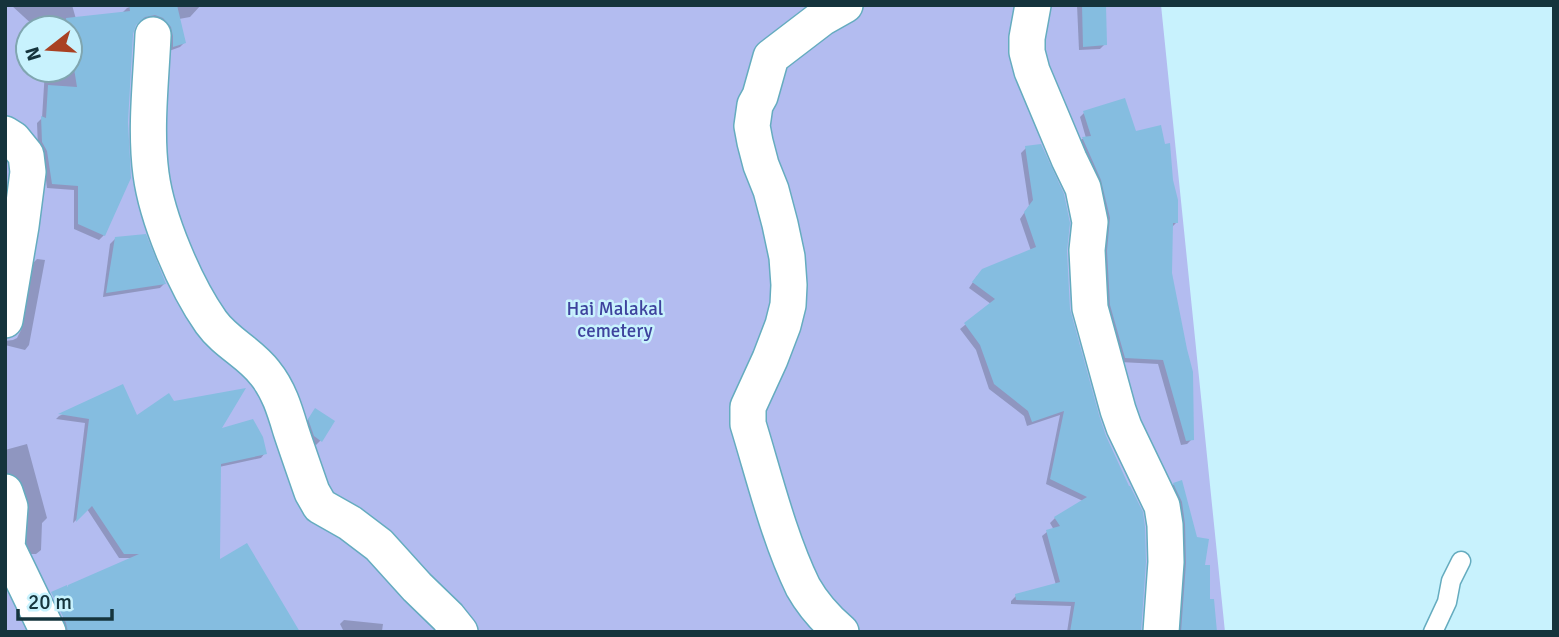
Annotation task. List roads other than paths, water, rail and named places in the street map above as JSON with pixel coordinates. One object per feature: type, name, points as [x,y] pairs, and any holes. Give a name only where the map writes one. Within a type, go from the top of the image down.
[{"type":"street","points":[[841,632],[804,589],[786,547],[748,424],[748,407],[770,359],[788,305],[787,257],[771,190],[755,142],[752,126],[755,105],[771,57],[822,18],[845,5]]},
{"type":"street","points":[[1033,5],[1027,52],[1032,71],[1083,188],[1090,222],[1087,250],[1090,308],[1124,427],[1162,506],[1166,562],[1161,632]]},
{"type":"street","points":[[153,35],[149,132],[151,175],[169,238],[196,297],[225,339],[247,354],[266,374],[280,398],[312,492],[320,506],[350,523],[379,545],[460,632]]},
{"type":"street","points":[[5,134],[13,139],[26,156],[28,172],[5,320]]},
{"type":"street","points":[[5,492],[10,507],[7,547],[48,632]]},
{"type":"lane","points":[[1433,632],[1461,561]]},
{"type":"park label","name":"Hai Malakal cemetery","points":[[615,319]]}]
